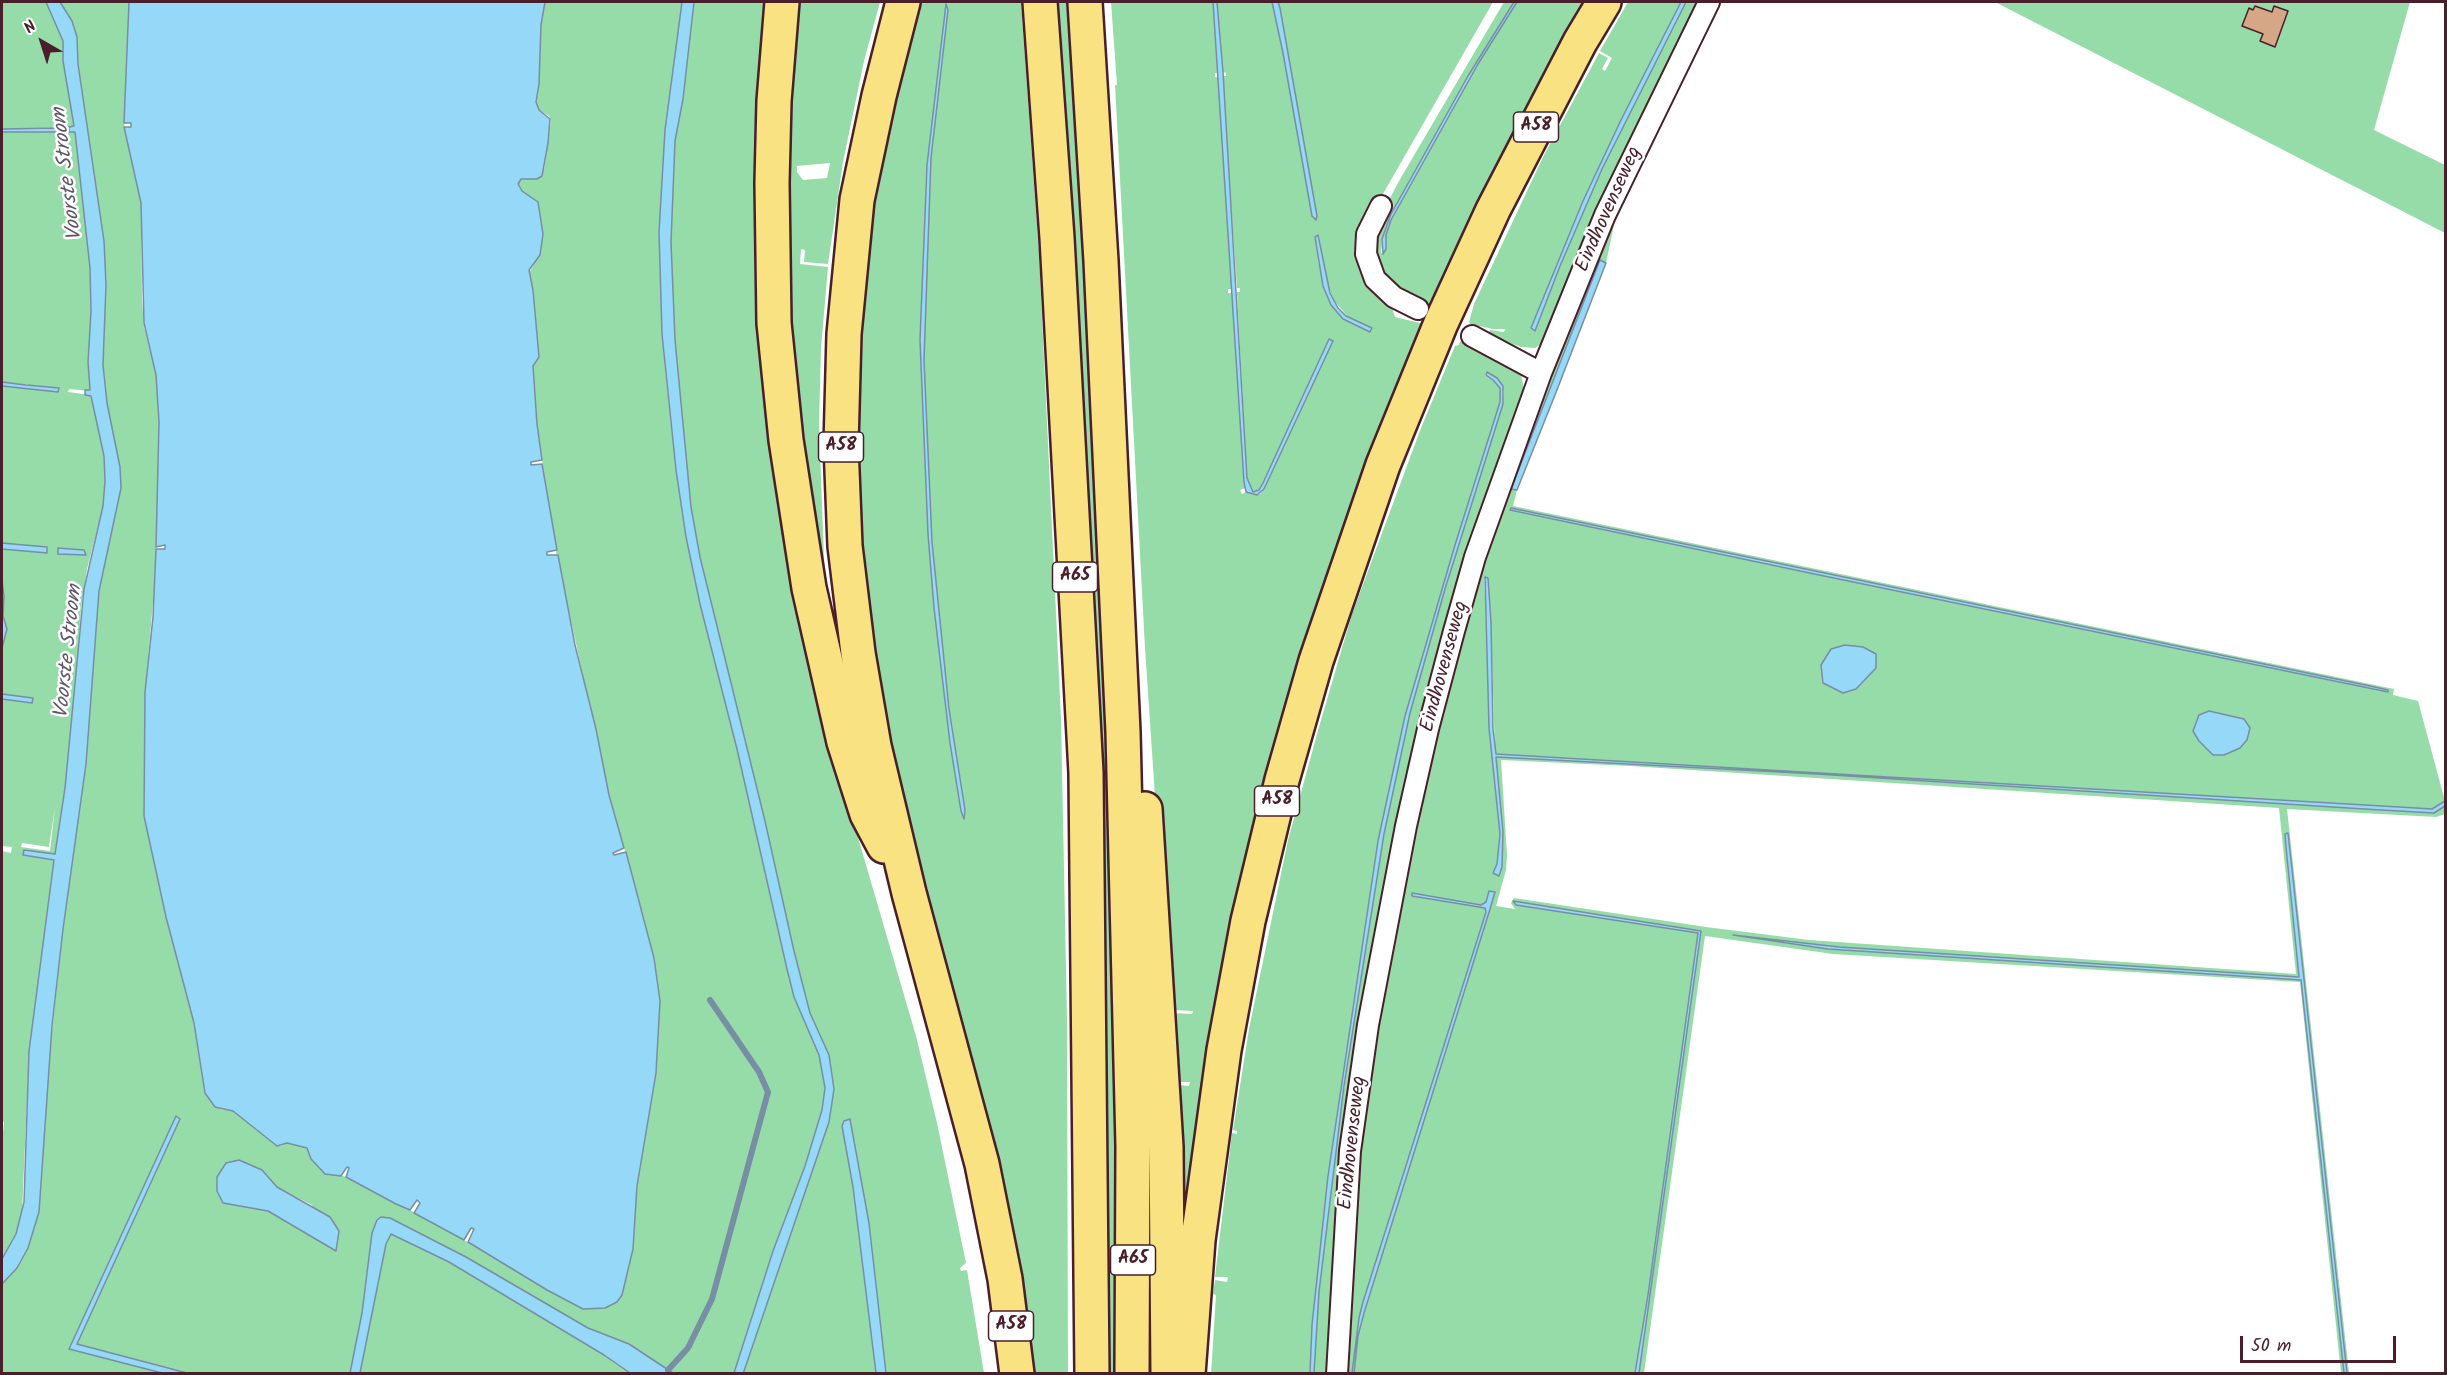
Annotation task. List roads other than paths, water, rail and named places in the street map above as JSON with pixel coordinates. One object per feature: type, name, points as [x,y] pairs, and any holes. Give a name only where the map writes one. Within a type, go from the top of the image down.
[{"type":"highway","points":[[782,2],[774,101],[772,183],[774,323],[786,440],[809,588],[844,742],[867,814],[909,893]]},
{"type":"highway","name":"A58","points":[[903,2],[879,96],[857,200],[844,334],[841,445],[845,546],[858,653],[874,746],[909,893],[982,1164],[1005,1279],[1017,1374]]},
{"type":"highway","name":"A65","points":[[1040,2],[1057,238],[1086,773],[1092,1374]]},
{"type":"highway","name":"A65","points":[[1085,2],[1123,732],[1133,1146],[1132,1374]]},
{"type":"highway","name":"A58","points":[[1188,1374],[1197,1240],[1224,1050],[1248,921],[1282,780],[1316,660],[1383,465],[1441,323],[1493,210],[1580,42],[1604,2]]},
{"type":"highway","points":[[1123,732],[1142,796],[1148,827],[1166,1147],[1168,1374]]},
{"type":"street","name":"Eindhovenseweg","points":[[1337,1374],[1350,1151],[1368,1025],[1406,826],[1428,729],[1476,557],[1542,373],[1605,215],[1709,2]]},
{"type":"street","points":[[1381,206],[1367,234],[1366,254],[1375,279],[1394,297],[1418,309]]},
{"type":"street","points":[[1472,336],[1542,373]]},
{"type":"water","points":[[46,2],[60,2],[72,21],[77,37],[78,64],[104,241],[106,285],[103,365],[107,403],[120,467],[121,488],[99,591],[86,764],[52,1026],[39,1212],[28,1248],[17,1268],[2,1284],[2,1259],[16,1234],[24,1202],[29,1051],[54,860],[23,855],[24,850],[55,854],[65,788],[84,589],[103,506],[105,481],[104,456],[91,396],[85,395],[85,390],[90,390],[88,362],[91,311],[90,268],[75,132],[69,132],[69,127],[74,126],[63,61],[63,41]]},
{"type":"water","points":[[129,2],[545,2],[541,25],[539,84],[536,102],[539,110],[550,119],[548,143],[542,176],[537,179],[521,179],[518,184],[522,191],[538,202],[543,234],[540,255],[529,270],[539,357],[533,366],[542,460],[531,462],[531,465],[542,464],[557,550],[547,552],[547,555],[558,555],[575,645],[596,729],[609,795],[624,848],[613,853],[614,855],[626,852],[654,958],[660,1001],[656,1073],[637,1186],[633,1249],[622,1295],[617,1302],[605,1308],[583,1309],[547,1290],[468,1242],[474,1229],[471,1228],[464,1240],[414,1213],[420,1203],[417,1200],[410,1210],[396,1204],[346,1177],[349,1168],[347,1167],[341,1176],[325,1174],[311,1159],[307,1148],[287,1143],[277,1146],[233,1111],[215,1107],[205,1093],[194,1023],[166,917],[144,816],[145,692],[153,617],[156,549],[165,549],[165,545],[156,547],[159,422],[156,375],[144,323],[141,203],[124,127],[131,127],[131,123],[124,123]]},
{"type":"water","points":[[682,2],[694,2],[683,99],[675,141],[671,242],[675,340],[691,507],[700,557],[765,821],[794,951],[810,1013],[829,1055],[834,1089],[829,1122],[743,1374],[734,1373],[773,1251],[805,1166],[822,1110],[825,1088],[819,1055],[794,997],[787,969],[737,749],[700,604],[686,537],[676,470],[662,334],[659,232],[665,130]]},
{"type":"water","points":[[1213,2],[1217,2],[1223,72],[1247,478],[1253,492],[1259,490],[1263,483],[1329,339],[1333,341],[1264,489],[1257,495],[1246,492],[1244,482]]},
{"type":"water","points":[[1272,2],[1278,2],[1280,8],[1316,220],[1312,216]]},
{"type":"water","points":[[1514,2],[1517,2],[1478,64],[1391,220],[1383,254],[1382,239],[1391,214],[1468,76]]},
{"type":"water","points":[[1681,2],[1686,2],[1602,169],[1535,331],[1531,328],[1583,201]]},
{"type":"water","points":[[946,4],[948,10],[931,158],[924,360],[932,542],[949,709],[965,810],[964,819],[950,743],[934,608],[928,534],[920,340],[927,165]]},
{"type":"water","points":[[57,128],[57,132],[2,132],[2,129]]},
{"type":"water","points":[[1318,235],[1330,293],[1338,308],[1346,316],[1372,328],[1370,332],[1343,319],[1331,305],[1323,286],[1315,237]]},
{"type":"water","points":[[1600,260],[1606,263],[1555,395],[1517,490],[1511,489]]},
{"type":"water","points":[[1487,372],[1497,378],[1503,386],[1503,404],[1445,589],[1410,713],[1384,834],[1344,1086],[1319,1292],[1314,1373],[1310,1373],[1312,1325],[1328,1176],[1378,841],[1405,716],[1500,402],[1500,388],[1486,375]]},
{"type":"water","points":[[2,382],[59,388],[58,392],[2,386]]},
{"type":"water","points":[[1511,508],[2370,686],[2388,690],[2388,692],[1824,576],[1510,510]]},
{"type":"water","points":[[2,543],[47,547],[47,553],[2,549]]},
{"type":"water","points":[[58,548],[84,550],[86,555],[58,554]]},
{"type":"water","points":[[1485,577],[1488,578],[1491,622],[1493,729],[1496,754],[2432,809],[2445,801],[2445,806],[2434,813],[1817,774],[1496,757],[1503,832],[1502,867],[1499,876],[1493,873],[1497,864],[1500,834],[1489,728]]},
{"type":"water","points":[[2,580],[3,616],[7,629],[2,648]]},
{"type":"water","points":[[1845,645],[1863,647],[1876,654],[1876,668],[1856,689],[1843,693],[1823,683],[1821,665],[1831,649]]},
{"type":"water","points":[[2,694],[33,698],[32,703],[2,699]]},
{"type":"water","points":[[2209,711],[2244,719],[2250,728],[2247,740],[2240,748],[2224,755],[2213,755],[2199,741],[2193,731],[2199,715]]},
{"type":"water","points":[[2288,833],[2347,1373],[2344,1373],[2301,980],[1828,949],[1733,935],[1839,947],[2299,977],[2285,834]]},
{"type":"water","points":[[1489,891],[1495,892],[1364,1313],[1358,1336],[1354,1373],[1352,1373],[1363,1302],[1486,912],[1485,908],[1412,896],[1412,893],[1481,905],[1486,902]]},
{"type":"water","points":[[1513,901],[1701,931],[1639,1373],[1635,1373],[1648,1295],[1698,933],[1516,905]]},
{"type":"water","points":[[176,1116],[180,1119],[77,1344],[187,1373],[162,1373],[69,1349]]},
{"type":"water","points":[[850,1119],[869,1223],[886,1373],[876,1373],[853,1187],[842,1126],[844,1121]]},
{"type":"water","points":[[239,1160],[262,1170],[277,1187],[330,1217],[339,1231],[336,1251],[268,1211],[223,1203],[217,1191],[217,1177],[226,1163]]},
{"type":"water","points":[[381,1217],[390,1218],[466,1257],[588,1328],[629,1344],[673,1373],[630,1373],[449,1262],[391,1234],[386,1244],[360,1373],[350,1373],[362,1313],[372,1233],[377,1220]]},
{"type":"waterway","points":[[668,1370],[688,1348],[712,1299],[768,1092],[759,1072],[710,1000]]},
{"type":"water label","name":"Voorste Stroom","points":[[69,174]]},
{"type":"water label","name":"Voorste Stroom","points":[[70,652]]}]
